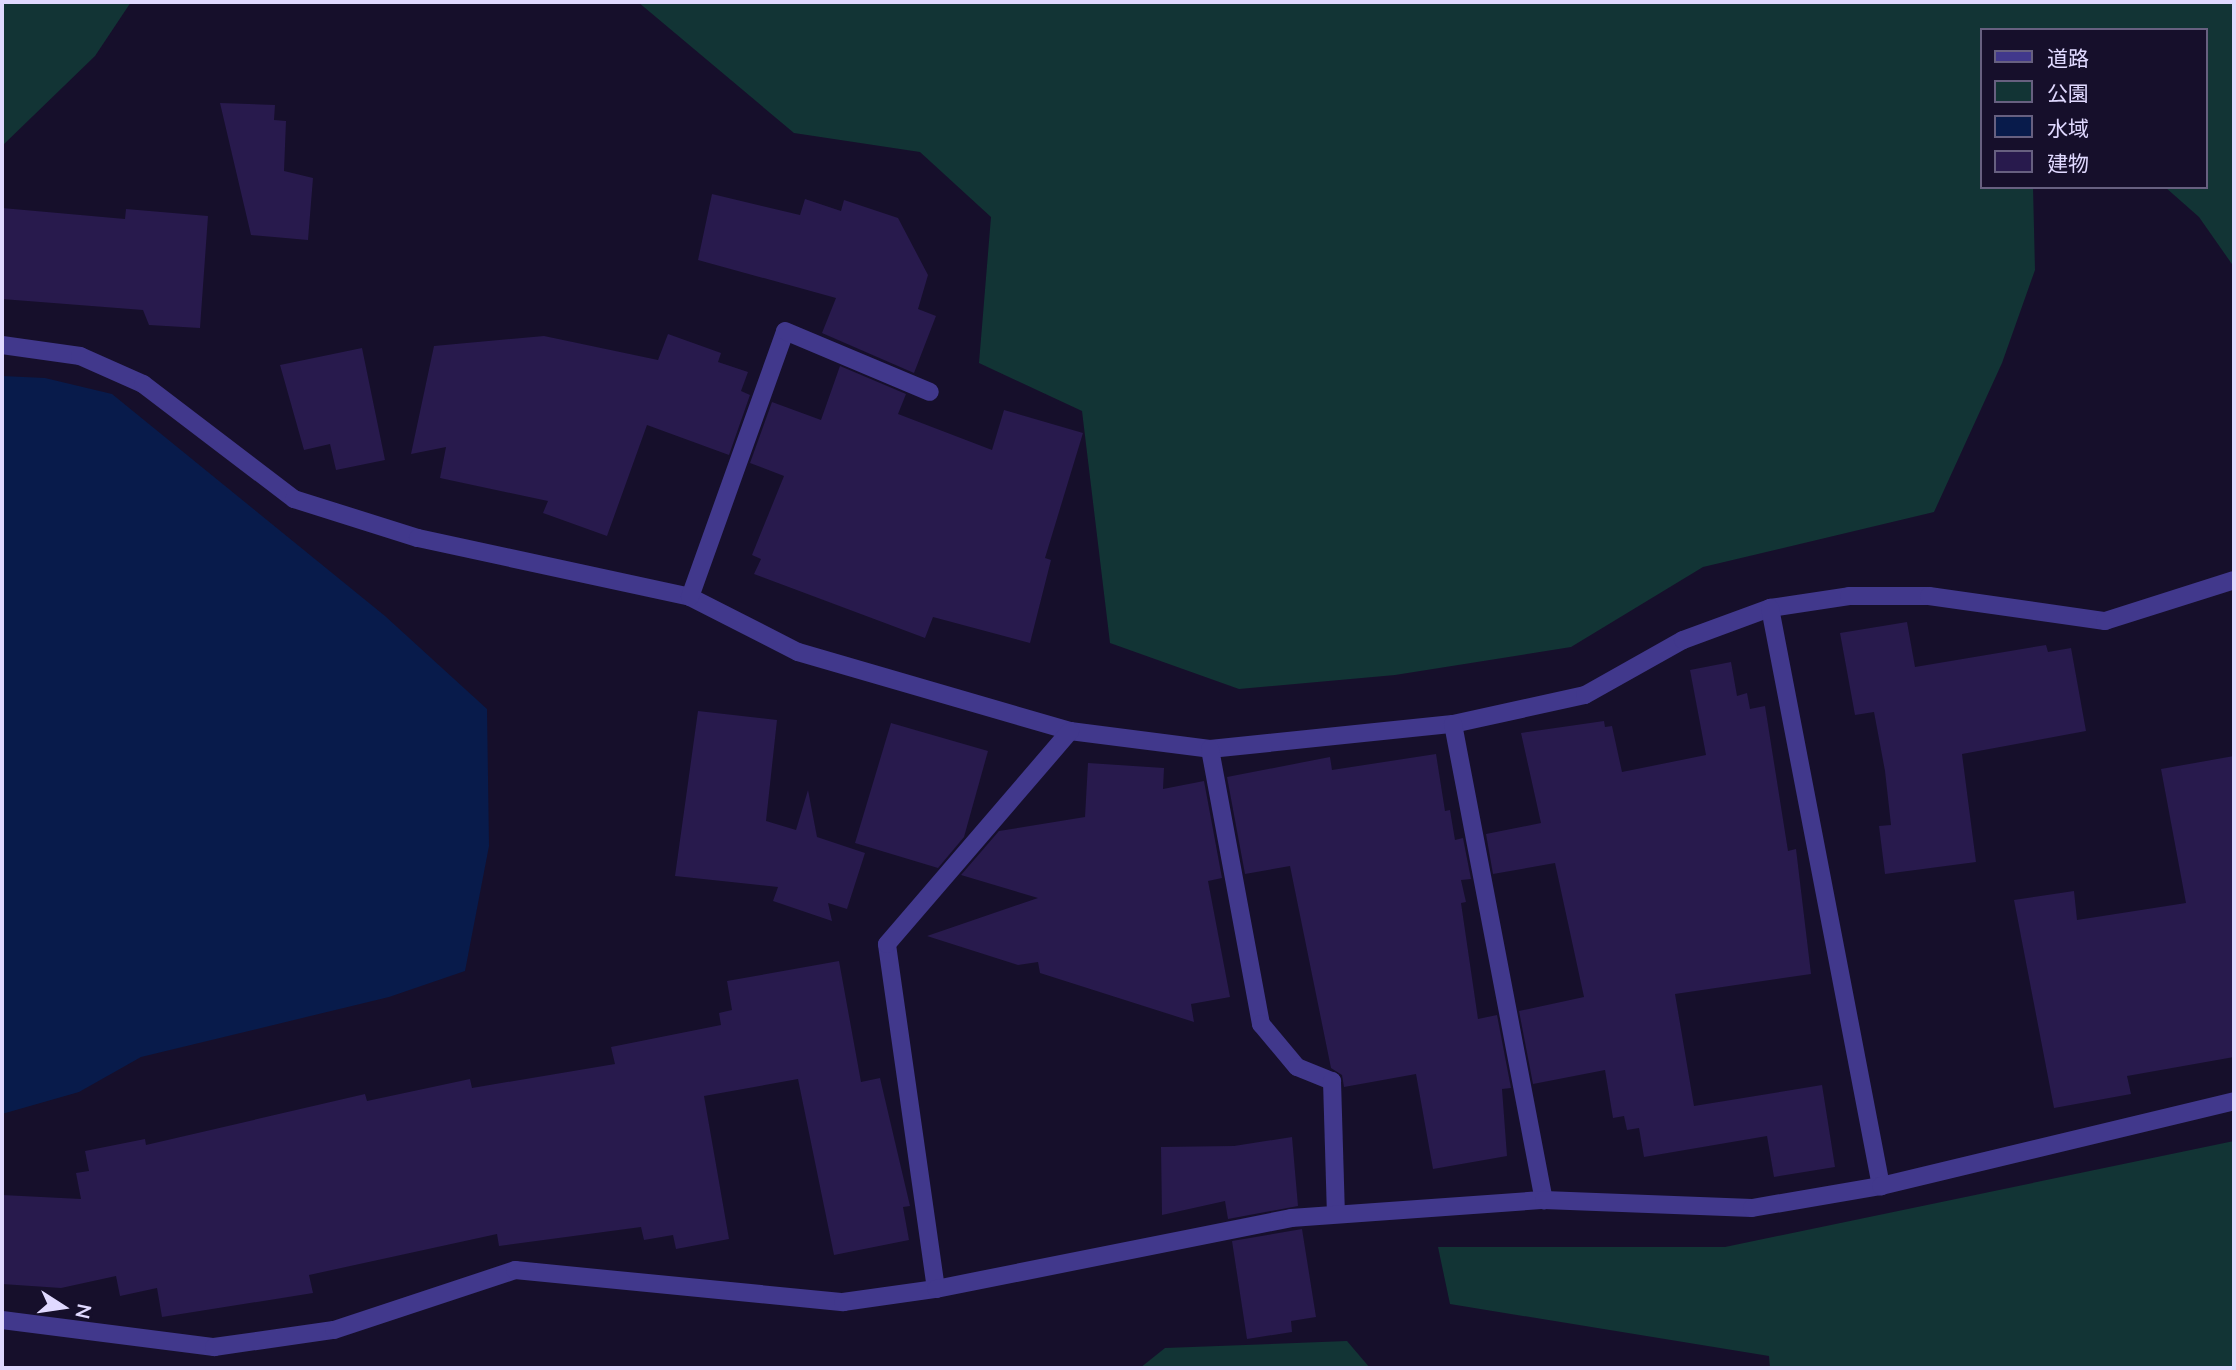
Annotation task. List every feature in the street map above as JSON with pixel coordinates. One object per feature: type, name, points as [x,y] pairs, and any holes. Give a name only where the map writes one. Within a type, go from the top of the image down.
[{"type":"street","points":[[690,597],[785,331],[930,393]]},
{"type":"street","points":[[2,345],[80,356],[143,384],[295,499],[418,538],[690,597],[798,652],[1070,731],[1210,749],[1453,724],[1585,695],[1683,640],[1770,608],[1849,596],[1929,596],[2105,621],[2234,580]]},
{"type":"street","points":[[1770,608],[1881,1186]]},
{"type":"street","points":[[1453,724],[1544,1200]]},
{"type":"street","points":[[936,1289],[887,944],[1070,731]]},
{"type":"street","points":[[1210,749],[1261,1024],[1297,1067],[1332,1081],[1336,1214]]},
{"type":"street","points":[[2,1320],[214,1347],[334,1330],[515,1270],[842,1303],[936,1289],[1291,1218],[1544,1200],[1752,1208],[1881,1186],[2234,1101]]},
{"type":"green space","points":[[2,2],[131,2],[95,56],[2,146]]},
{"type":"green space","points":[[638,2],[2234,2],[2234,267],[2199,217],[2167,189],[2208,189],[2208,28],[1980,28],[1980,189],[2033,189],[2035,270],[2002,363],[1934,512],[1703,567],[1571,647],[1395,675],[1239,689],[1110,643],[1082,411],[979,363],[991,217],[920,152],[794,133]]},
{"type":"green space","points":[[2234,1141],[2234,1368],[1770,1368],[1769,1356],[1450,1304],[1438,1247],[1725,1247]]},
{"type":"green space","points":[[1347,1341],[1370,1368],[1140,1368],[1165,1348]]},
{"type":"water","points":[[2,376],[45,378],[112,394],[385,616],[487,709],[489,846],[465,971],[389,997],[141,1057],[79,1092],[2,1114]]},
{"type":"building","points":[[220,103],[275,105],[274,120],[286,121],[284,171],[313,178],[308,240],[251,235]]},
{"type":"building","points":[[712,194],[800,215],[805,199],[841,211],[844,200],[898,218],[928,275],[918,309],[936,316],[914,373],[822,333],[836,298],[698,260]]},
{"type":"building","points":[[2,208],[125,219],[126,209],[208,216],[200,328],[149,325],[143,310],[2,299]]},
{"type":"building","points":[[668,334],[721,353],[718,362],[748,372],[741,391],[750,395],[729,455],[647,425],[607,536],[543,513],[548,501],[440,478],[446,447],[411,454],[434,346],[544,336],[658,360]]},
{"type":"building","points":[[362,348],[385,460],[336,470],[330,444],[304,450],[280,365]]},
{"type":"building","points":[[840,366],[906,394],[898,414],[992,450],[1004,410],[1083,433],[1045,558],[1051,560],[1030,643],[933,617],[925,638],[754,574],[761,559],[752,555],[784,476],[750,463],[772,402],[821,420]]},
{"type":"building","points":[[1907,622],[1915,667],[2046,645],[2048,652],[2071,648],[2086,731],[1962,754],[1976,862],[1885,874],[1879,826],[1891,825],[1885,771],[1874,712],[1855,715],[1840,633]]},
{"type":"building","points":[[1731,662],[1737,696],[1747,693],[1750,709],[1765,706],[1788,851],[1796,849],[1811,974],[1675,994],[1694,1106],[1822,1085],[1835,1167],[1774,1177],[1767,1136],[1644,1157],[1639,1128],[1627,1130],[1624,1116],[1613,1118],[1605,1070],[1533,1084],[1519,1011],[1584,997],[1555,863],[1493,874],[1486,834],[1541,823],[1521,733],[1604,721],[1605,727],[1612,726],[1622,772],[1706,755],[1690,670]]},
{"type":"building","points":[[698,711],[777,720],[766,821],[796,830],[808,790],[817,837],[865,853],[847,909],[828,903],[832,921],[773,901],[778,887],[675,876]]},
{"type":"building","points":[[891,723],[988,751],[964,837],[938,868],[855,843]]},
{"type":"building","points":[[1436,754],[1445,811],[1450,810],[1455,840],[1463,838],[1471,879],[1461,880],[1466,902],[1461,903],[1478,1019],[1497,1015],[1511,1088],[1502,1089],[1507,1156],[1433,1169],[1416,1074],[1344,1087],[1342,1075],[1331,1068],[1290,866],[1245,874],[1227,777],[1330,757],[1332,770]]},
{"type":"building","points":[[2234,756],[2234,1057],[2127,1076],[2131,1094],[2054,1108],[2014,900],[2074,891],[2077,920],[2186,903],[2161,769]]},
{"type":"building","points":[[1088,763],[1164,768],[1163,789],[1204,781],[1222,878],[1208,881],[1230,997],[1191,1004],[1194,1022],[1040,973],[1038,962],[1018,965],[927,936],[1038,898],[961,875],[999,831],[1085,817]]},
{"type":"building","points":[[839,961],[861,1082],[880,1078],[910,1206],[903,1207],[909,1240],[834,1255],[798,1079],[704,1096],[729,1239],[676,1249],[673,1235],[644,1240],[641,1227],[499,1246],[497,1234],[309,1275],[313,1293],[162,1317],[157,1288],[120,1296],[116,1276],[61,1288],[2,1284],[2,1195],[81,1199],[76,1173],[89,1171],[85,1151],[145,1139],[146,1145],[365,1094],[367,1101],[470,1079],[472,1088],[615,1064],[611,1047],[721,1025],[719,1013],[732,1010],[727,981]]},
{"type":"building","points":[[1292,1137],[1298,1206],[1228,1219],[1225,1201],[1162,1215],[1161,1147],[1234,1146]]},
{"type":"building","points":[[1302,1229],[1316,1317],[1291,1321],[1292,1332],[1247,1339],[1232,1241]]}]
